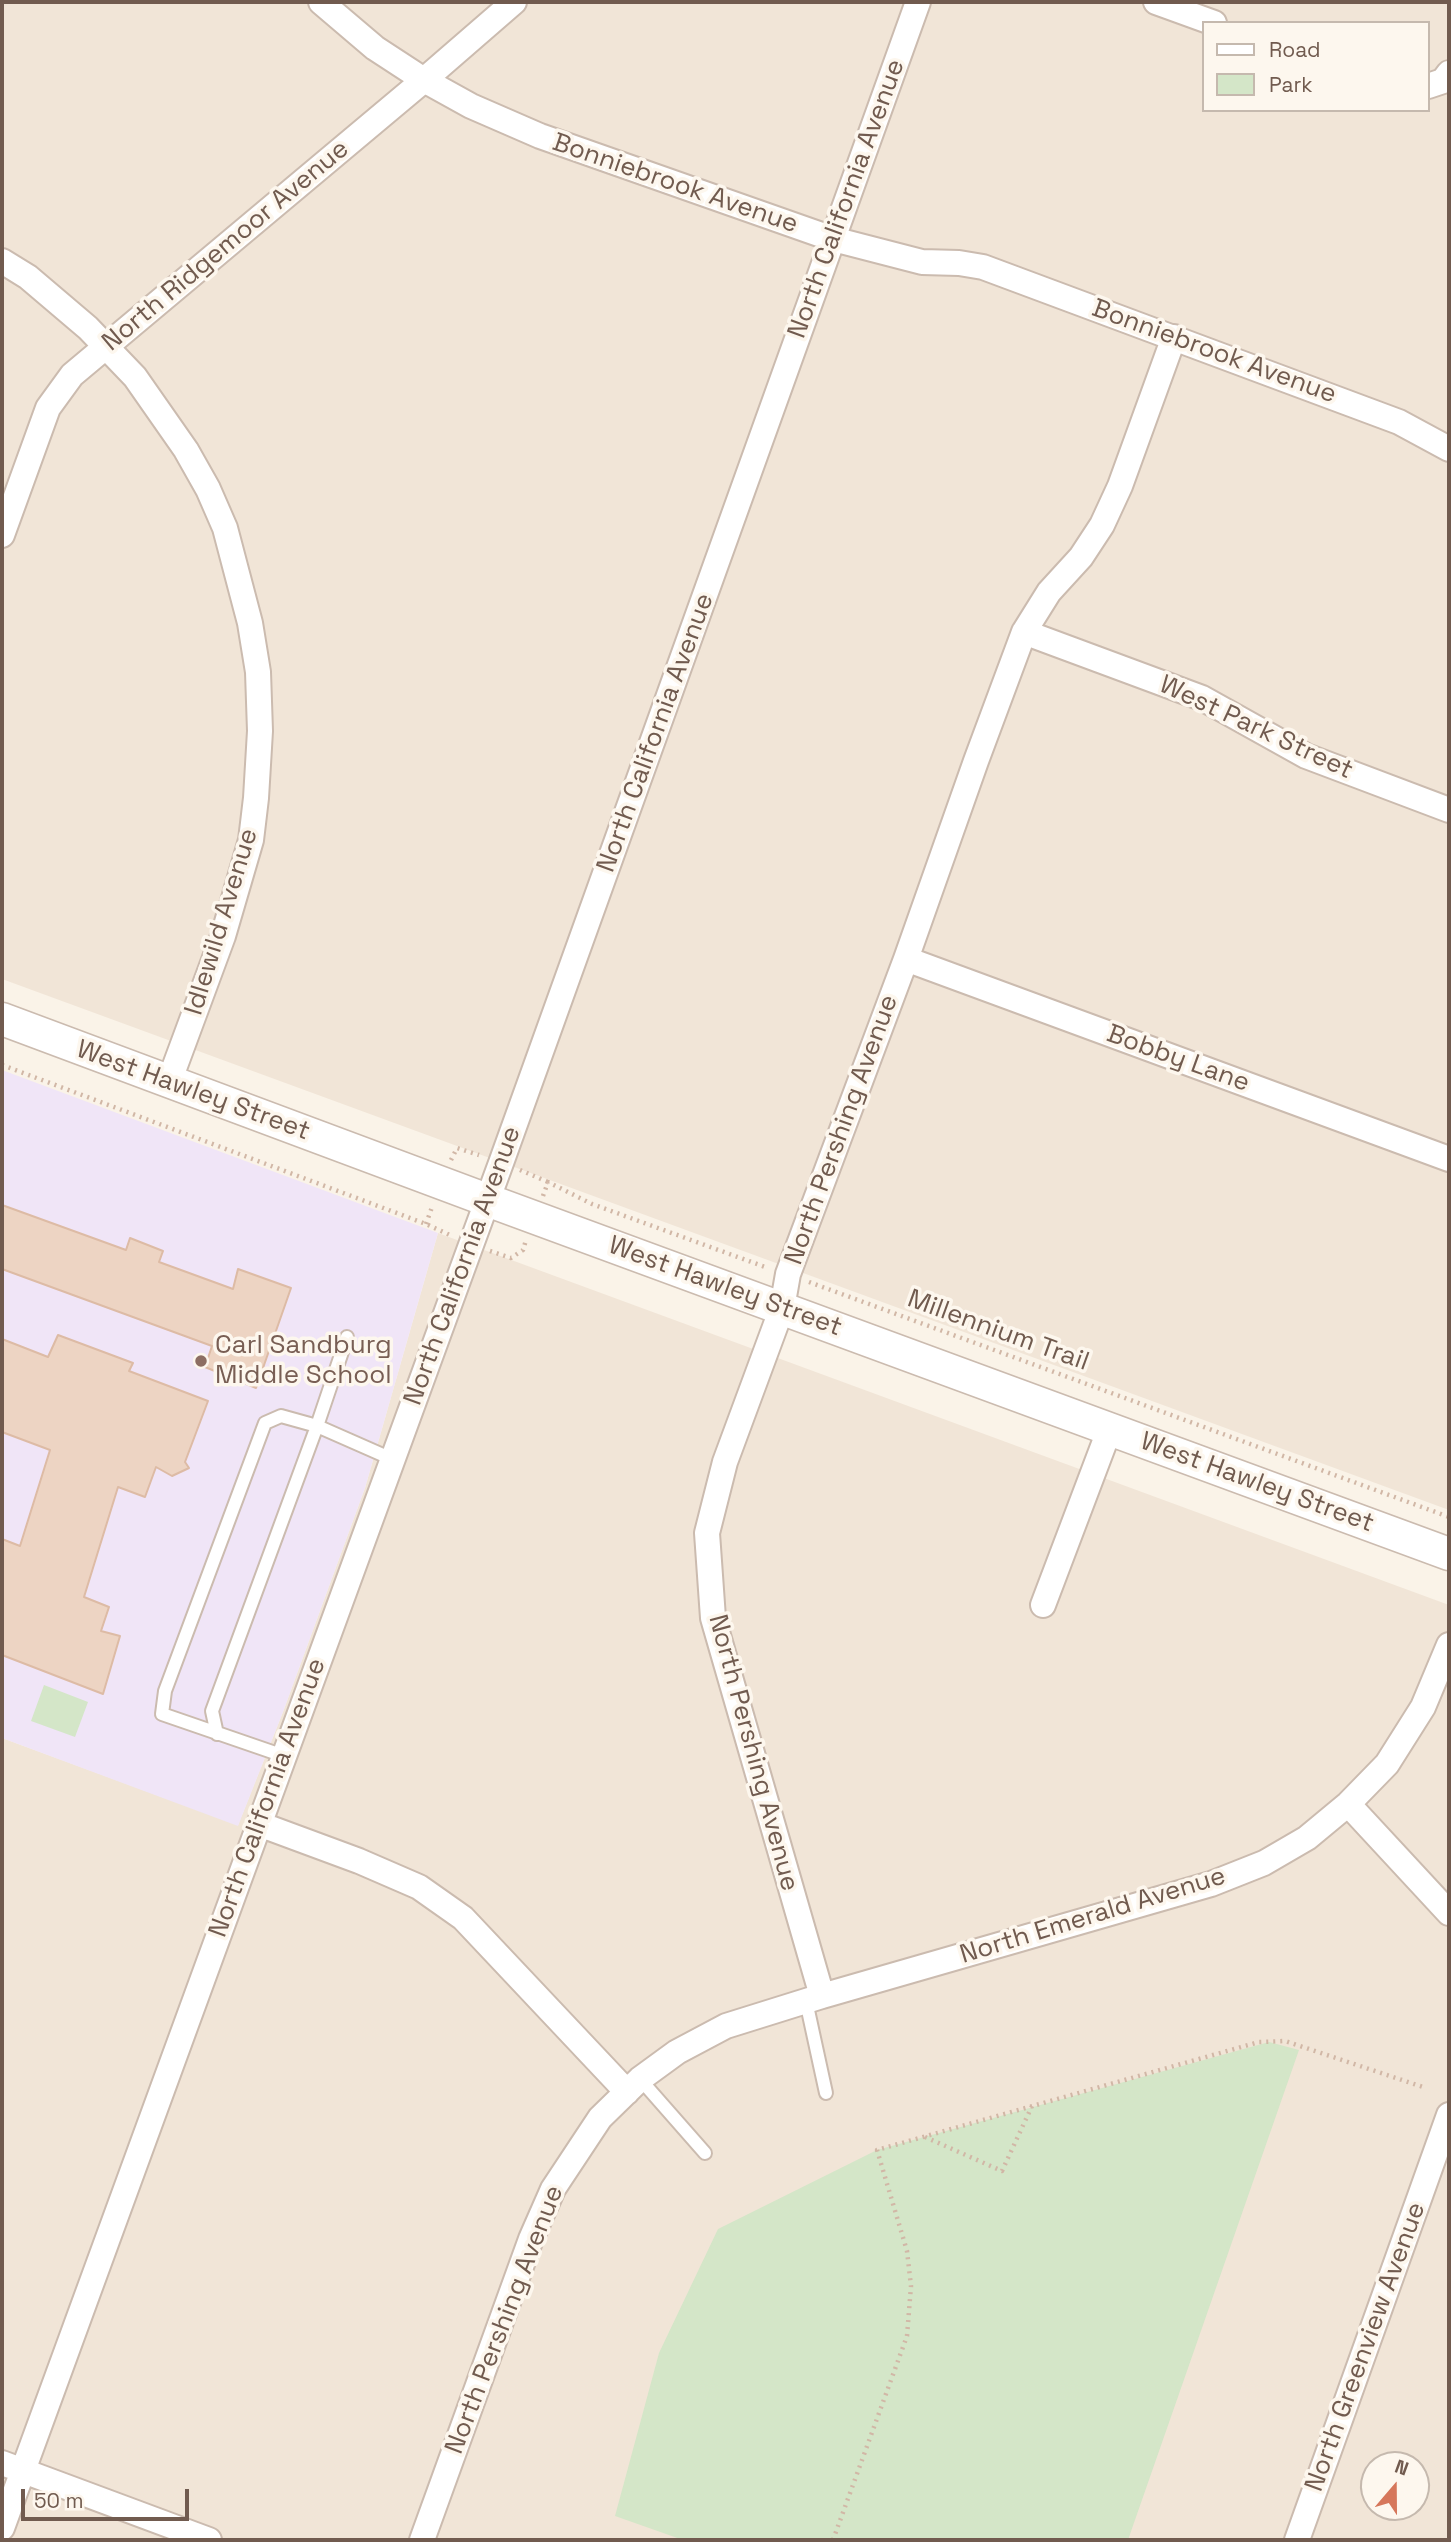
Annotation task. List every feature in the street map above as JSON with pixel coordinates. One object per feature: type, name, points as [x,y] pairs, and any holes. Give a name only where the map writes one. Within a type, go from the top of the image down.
[{"type":"street","name":"Bonniebrook Avenue","points":[[321,2],[376,48],[424,80],[471,106],[540,136],[833,239],[922,262],[983,267],[1399,422],[1449,449]]},
{"type":"street","name":"North Ridgemoor Avenue","points":[[2,535],[48,408],[72,375],[514,2]]},
{"type":"street","name":"North California Avenue","points":[[2,2528],[12,2467],[259,1825],[918,2]]},
{"type":"street","points":[[1156,2],[1208,21]]},
{"type":"street","points":[[1430,85],[1443,81],[1449,73]]},
{"type":"street","name":"Idlewild Avenue","points":[[2,261],[28,277],[106,346],[135,377],[186,450],[208,489],[228,540],[250,623],[257,672],[260,731],[251,840],[223,936],[169,1082]]},
{"type":"street","name":"North Pershing Avenue","points":[[422,2540],[531,2239],[553,2189],[600,2118],[634,2086],[677,2052],[726,2026],[814,1998],[713,1618],[708,1533],[725,1462],[782,1308],[788,1274],[906,960],[1024,632],[1049,592],[1081,557],[1102,525],[1120,485],[1174,337]]},
{"type":"street","name":"West Park Street","points":[[1024,632],[1202,698],[1306,756],[1449,810]]},
{"type":"street","name":"Bobby Lane","points":[[906,960],[1449,1159]]},
{"type":"street","name":"West Hawley Street","points":[[2,1019],[1449,1553]]},
{"type":"street","points":[[1042,1605],[1110,1428]]},
{"type":"street","points":[[1449,1646],[1423,1707],[1387,1764],[1348,1804],[1449,1913]]},
{"type":"street","name":"North Emerald Avenue","points":[[814,1998],[1211,1884],[1264,1863],[1307,1839],[1348,1804]]},
{"type":"street","points":[[259,1825],[359,1861],[419,1887],[463,1918],[634,2086]]},
{"type":"street","name":"North Greenview Avenue","points":[[1297,2540],[1449,2115]]},
{"type":"street","points":[[12,2467],[209,2540]]},
{"type":"lane","points":[[217,1734],[212,1711],[348,1337]]},
{"type":"lane","points":[[284,1756],[162,1714],[164,1691],[265,1423],[281,1416],[317,1426],[393,1459]]},
{"type":"lane","points":[[814,1998],[826,2093]]},
{"type":"lane","points":[[634,2086],[705,2153]]},
{"type":"path","points":[[2,1065],[437,1230]]},
{"type":"path","points":[[453,1154],[457,1148],[465,1150]]},
{"type":"path","name":"Millennium Trail","points":[[531,1174],[592,1204],[1449,1517]]},
{"type":"path","points":[[544,1195],[548,1182]]},
{"type":"path","points":[[426,1224],[429,1213]]},
{"type":"path","points":[[499,1255],[511,1258],[523,1250]]},
{"type":"path","points":[[833,2540],[907,2336],[911,2287],[907,2251],[877,2150],[1259,2042],[1285,2041],[1426,2088]]},
{"type":"path","points":[[924,2136],[1002,2171],[1032,2106]]},
{"type":"shaded area","points":[[2,2],[1449,2],[1449,1510],[2,979]]},
{"type":"shaded area","name":"Carl Sandburg Middle School","points":[[2,1070],[438,1233],[365,1488],[238,1826],[2,1738]]},
{"type":"shaded area","points":[[438,1233],[1449,1605],[1449,2540],[2,2540],[2,1738],[238,1825],[283,1712],[365,1488]]},
{"type":"green space","points":[[44,1685],[88,1702],[75,1737],[31,1721]]},
{"type":"green space","points":[[1269,2042],[1299,2050],[1128,2540],[683,2540],[615,2516],[659,2353],[718,2229],[877,2150]]},
{"type":"building","points":[[2,1205],[126,1250],[130,1238],[163,1251],[159,1262],[233,1289],[238,1269],[291,1288],[256,1388],[205,1367],[212,1346],[2,1269]]},
{"type":"building","points":[[58,1335],[133,1363],[129,1371],[208,1401],[185,1462],[189,1468],[172,1476],[156,1467],[145,1497],[118,1487],[84,1597],[109,1607],[101,1631],[120,1636],[103,1694],[2,1655],[2,1539],[20,1546],[50,1450],[2,1432],[2,1339],[48,1357]]},
{"type":"place","name":"Carl Sandburg Middle School","points":[[201,1361]]}]
